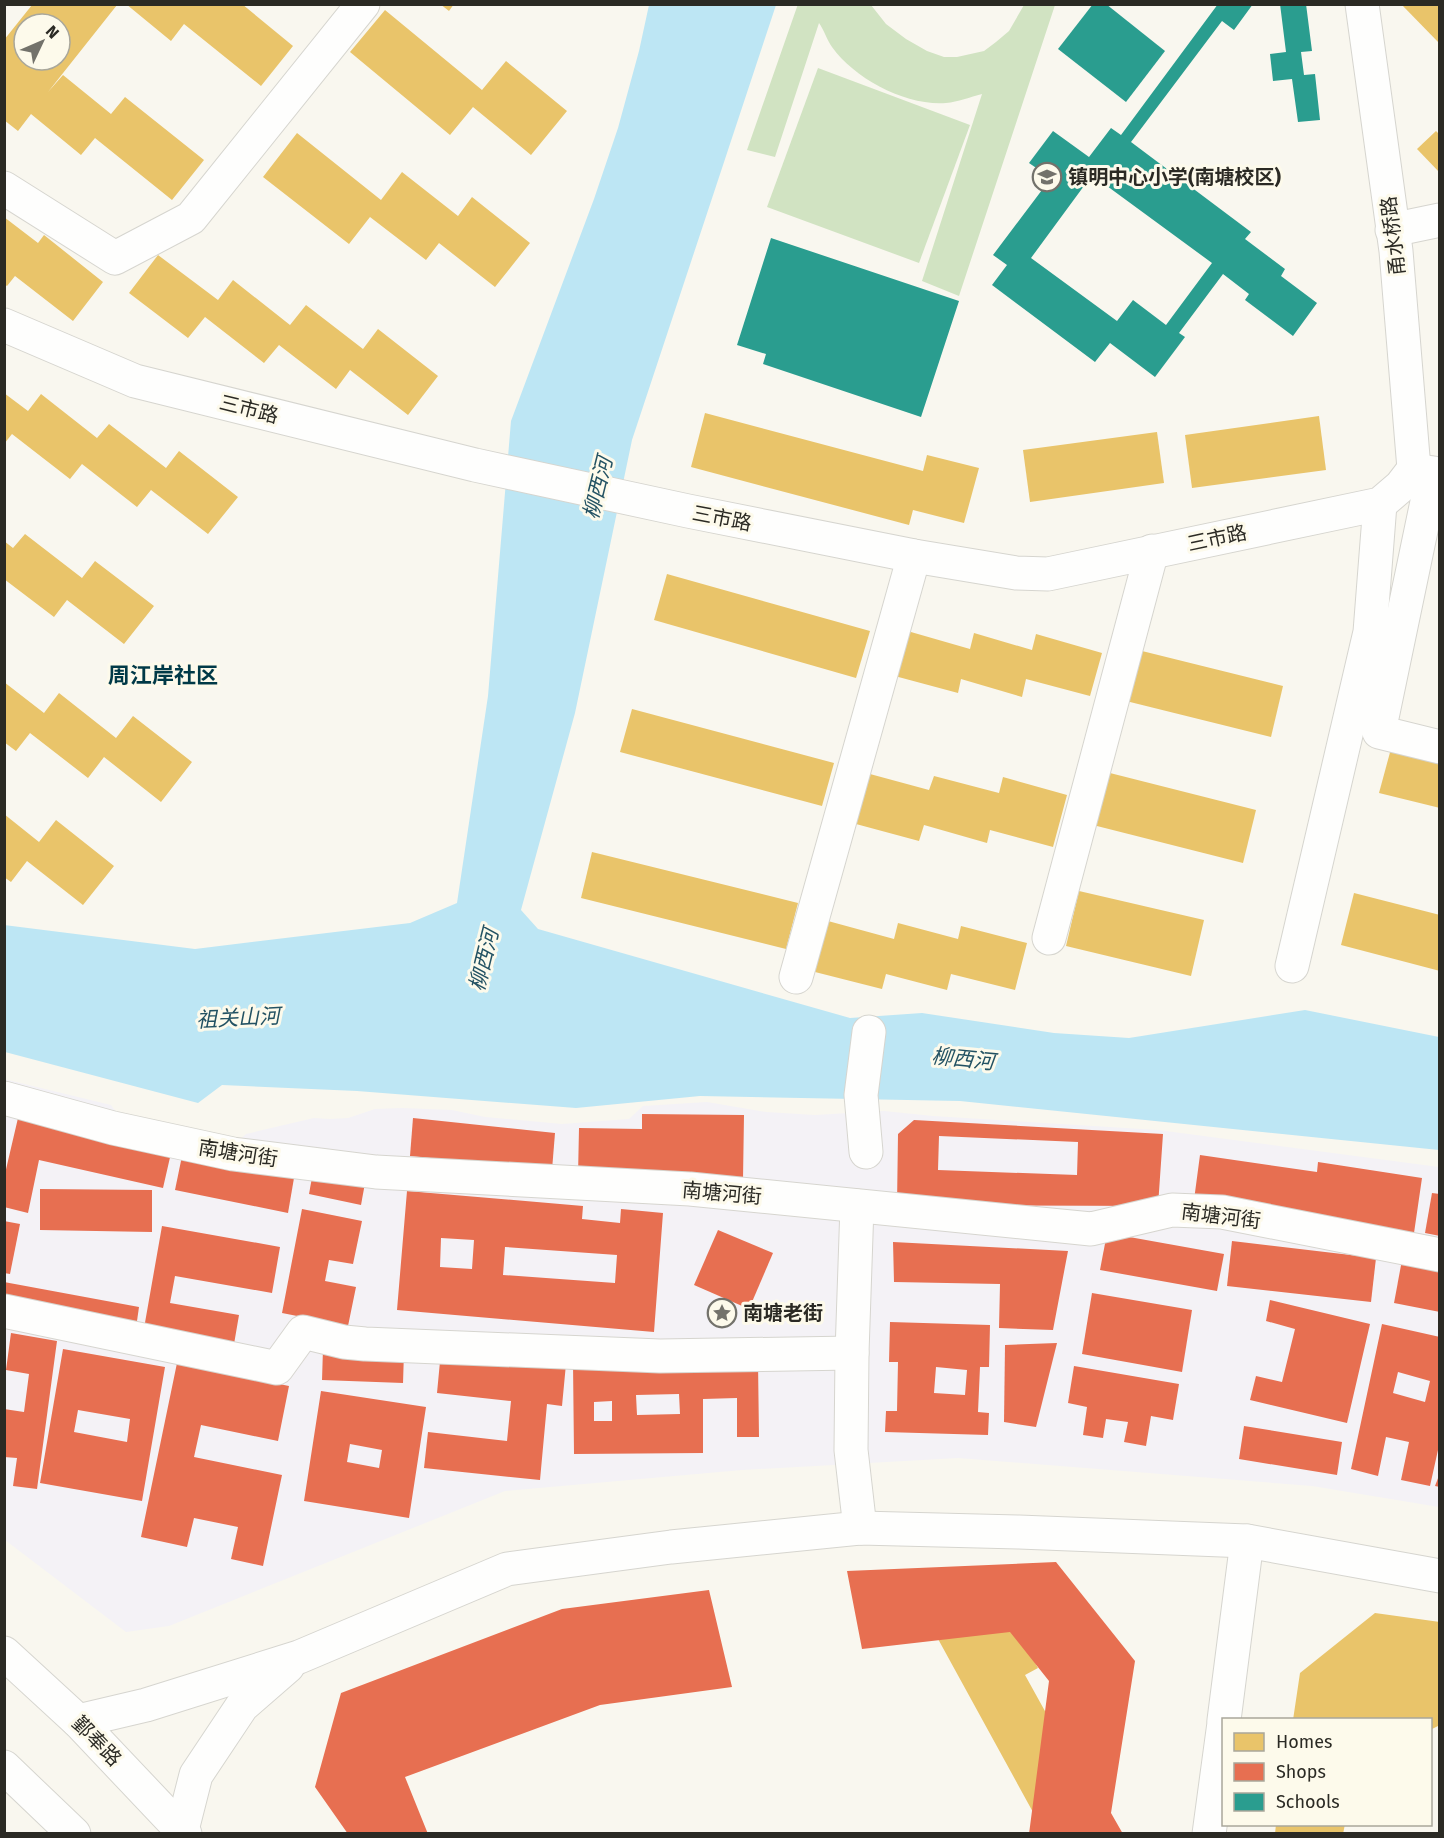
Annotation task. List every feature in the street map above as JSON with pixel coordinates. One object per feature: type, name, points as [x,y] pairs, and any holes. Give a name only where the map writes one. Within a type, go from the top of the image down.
[{"type":"street","name":"甬水桥路","points":[[1362,4],[1392,230],[1429,472],[1379,732],[1440,747]]},
{"type":"street","points":[[4,188],[115,258],[191,218],[356,7]]},
{"type":"street","points":[[1392,230],[1440,220]]},
{"type":"street","name":"三市路","points":[[4,325],[135,381],[475,465],[688,511],[914,556],[1016,573],[1048,574],[1380,504],[1401,486],[1429,472]]},
{"type":"street","points":[[1292,966],[1370,632],[1380,504]]},
{"type":"street","points":[[1049,938],[1152,551]]},
{"type":"street","points":[[796,977],[914,556]]},
{"type":"street","points":[[866,1152],[861,1095],[869,1032]]},
{"type":"street","name":"南塘河街","points":[[4,1098],[113,1128],[233,1154],[376,1172],[690,1189],[1091,1229],[1172,1210],[1222,1212],[1440,1255]]},
{"type":"street","points":[[857,1206],[851,1450],[860,1528]]},
{"type":"street","points":[[4,1311],[277,1368],[303,1332],[344,1342],[365,1344],[660,1356],[852,1353]]},
{"type":"street","points":[[78,1721],[146,1705],[298,1657],[507,1569],[671,1547],[860,1528],[1247,1541],[1440,1576]]},
{"type":"street","points":[[1224,1718],[1247,1541]]},
{"type":"street","name":"鄞奉路","points":[[4,1653],[78,1721],[184,1832]]},
{"type":"street","points":[[184,1832],[196,1775],[225,1730],[242,1706],[298,1657]]},
{"type":"street","points":[[1209,1833],[1222,1736]]},
{"type":"street","points":[[4,1767],[74,1833]]},
{"type":"shaded area","name":"南塘老街","points":[[4,1079],[111,1105],[126,1126],[231,1147],[246,1134],[314,1118],[348,1118],[375,1109],[452,1110],[485,1117],[562,1124],[629,1119],[643,1106],[707,1102],[766,1112],[815,1115],[884,1111],[1158,1130],[1439,1167],[1439,1507],[1312,1486],[958,1458],[742,1470],[505,1491],[169,1626],[126,1632],[5,1540]]},
{"type":"green space","points":[[798,4],[871,5],[886,24],[906,39],[927,51],[944,57],[957,57],[984,51],[1009,31],[1024,5],[1055,5],[959,296],[922,281],[982,94],[946,103],[931,103],[898,95],[854,70],[832,47],[819,23],[775,157],[747,150]]},
{"type":"green space","points":[[818,68],[970,125],[919,263],[767,207]]},
{"type":"water","points":[[649,5],[776,5],[632,440],[575,713],[521,910],[538,929],[850,1018],[922,1013],[1054,1033],[1129,1038],[1305,1010],[1439,1037],[1439,1150],[960,1101],[700,1096],[576,1108],[357,1091],[222,1085],[198,1103],[5,1052],[4,925],[195,949],[410,923],[457,903],[488,696],[511,421],[594,199],[618,128]]},
{"type":"building: Homes","points":[[126,4],[242,4],[293,46],[261,86],[184,24],[171,41]]},
{"type":"building: Homes","points":[[440,4],[454,4],[449,11]]},
{"type":"building: Homes","points":[[1401,4],[1440,4],[1440,44]]},
{"type":"building: Homes","points":[[32,5],[117,5],[72,62],[72,12],[26,12]]},
{"type":"building: Homes","points":[[385,10],[482,90],[506,61],[567,111],[531,155],[473,107],[450,135],[350,52]]},
{"type":"building: Homes","points":[[12,30],[12,72],[64,72],[48,92],[63,75],[111,114],[125,97],[204,160],[172,200],[95,138],[81,155],[31,114],[18,131],[4,120],[4,40]]},
{"type":"building: Homes","points":[[1436,131],[1440,135],[1440,173],[1417,149]]},
{"type":"building: Homes","points":[[297,133],[381,200],[402,172],[458,216],[472,197],[530,243],[495,287],[439,243],[426,260],[370,217],[349,244],[263,177]]},
{"type":"building: Homes","points":[[4,217],[38,243],[44,235],[103,282],[73,321],[15,276],[7,286],[4,284]]},
{"type":"building: Homes","points":[[158,255],[218,300],[233,280],[290,325],[306,305],[363,349],[378,329],[438,376],[408,415],[350,370],[336,389],[279,345],[264,363],[205,317],[188,338],[129,293]]},
{"type":"building: Homes","points":[[4,393],[28,411],[41,394],[97,438],[109,424],[166,468],[179,451],[238,497],[208,534],[151,490],[137,507],[82,464],[70,479],[12,434],[4,444]]},
{"type":"building: Homes","points":[[705,413],[923,471],[927,455],[979,468],[964,523],[913,510],[909,525],[691,467]]},
{"type":"building: Homes","points":[[1319,416],[1326,470],[1192,488],[1185,435]]},
{"type":"building: Homes","points":[[1157,432],[1164,483],[1030,502],[1023,450]]},
{"type":"building: Homes","points":[[25,534],[82,578],[95,561],[154,606],[124,644],[67,600],[54,617],[4,579],[4,541],[13,548]]},
{"type":"building: Homes","points":[[667,574],[870,631],[856,678],[654,620]]},
{"type":"building: Homes","points":[[904,630],[970,649],[974,633],[1032,650],[1036,634],[1102,653],[1090,696],[1026,679],[1022,697],[961,679],[958,693],[891,675]]},
{"type":"building: Homes","points":[[1138,650],[1283,686],[1271,737],[1126,701]]},
{"type":"building: Homes","points":[[4,682],[44,713],[59,693],[116,738],[133,716],[192,762],[161,802],[104,757],[88,778],[30,733],[16,751],[4,742]]},
{"type":"building: Homes","points":[[632,709],[834,763],[822,806],[620,752]]},
{"type":"building: Homes","points":[[1392,745],[1440,757],[1440,808],[1379,793]]},
{"type":"building: Homes","points":[[1106,772],[1256,810],[1243,863],[1093,825]]},
{"type":"building: Homes","points":[[870,774],[929,790],[934,776],[999,793],[1003,777],[1067,795],[1053,847],[990,830],[987,843],[924,825],[919,841],[856,824]]},
{"type":"building: Homes","points":[[4,814],[39,842],[56,820],[114,866],[83,905],[27,861],[11,882],[4,877]]},
{"type":"building: Homes","points":[[592,852],[798,903],[786,949],[581,898]]},
{"type":"building: Homes","points":[[1079,891],[1204,920],[1191,976],[1066,946]]},
{"type":"building: Homes","points":[[1354,893],[1440,915],[1440,971],[1341,945]]},
{"type":"building: Homes","points":[[828,921],[894,939],[898,923],[958,939],[961,926],[1027,943],[1015,990],[951,974],[947,990],[886,974],[882,989],[815,972]]},
{"type":"building: Homes","points":[[982,1601],[1000,1633],[1014,1626],[1038,1668],[1025,1675],[1061,1740],[1076,1732],[1100,1776],[1084,1785],[1101,1815],[1067,1834],[1045,1834],[932,1628]]},
{"type":"building: Homes","points":[[1375,1613],[1440,1622],[1440,1725],[1432,1729],[1432,1718],[1293,1718],[1300,1673]]},
{"type":"building: Homes","points":[[1276,1826],[1345,1826],[1343,1834],[1275,1834]]},
{"type":"building: Shops","points":[[642,1114],[744,1115],[743,1179],[578,1176],[579,1128],[642,1129]]},
{"type":"building: Shops","points":[[18,1118],[171,1153],[163,1188],[39,1160],[28,1213],[4,1207],[4,1178]]},
{"type":"building: Shops","points":[[413,1118],[555,1133],[552,1170],[410,1156]]},
{"type":"building: Shops","points":[[914,1120],[1163,1134],[1158,1206],[897,1205],[898,1134]],"holes":[[[939,1136],[1078,1142],[1077,1175],[938,1170]]]},
{"type":"building: Shops","points":[[1200,1155],[1317,1172],[1318,1162],[1422,1178],[1414,1233],[1194,1200]]},
{"type":"building: Shops","points":[[182,1156],[294,1178],[288,1213],[175,1190]]},
{"type":"building: Shops","points":[[313,1172],[365,1183],[361,1205],[309,1194]]},
{"type":"building: Shops","points":[[40,1189],[152,1190],[152,1232],[40,1230]]},
{"type":"building: Shops","points":[[407,1191],[583,1206],[582,1219],[620,1223],[621,1209],[663,1213],[654,1332],[397,1310]],"holes":[[[441,1238],[474,1240],[472,1269],[440,1267]],[[505,1247],[617,1255],[615,1283],[503,1275]]]},
{"type":"building: Shops","points":[[1432,1193],[1440,1194],[1440,1236],[1425,1233]]},
{"type":"building: Shops","points":[[302,1209],[362,1221],[353,1264],[329,1260],[325,1281],[356,1287],[348,1326],[282,1313]]},
{"type":"building: Shops","points":[[4,1221],[20,1224],[10,1274],[4,1273]]},
{"type":"building: Shops","points":[[162,1226],[280,1247],[272,1293],[175,1276],[170,1303],[239,1315],[233,1350],[143,1334]]},
{"type":"building: Shops","points":[[718,1230],[773,1253],[749,1309],[694,1285]]},
{"type":"building: Shops","points":[[1107,1233],[1224,1254],[1217,1291],[1100,1270]]},
{"type":"building: Shops","points":[[1232,1241],[1376,1258],[1371,1302],[1227,1286]]},
{"type":"building: Shops","points":[[893,1242],[1068,1251],[1053,1330],[999,1328],[1000,1284],[894,1282]]},
{"type":"building: Shops","points":[[1402,1260],[1440,1267],[1440,1312],[1394,1303]]},
{"type":"building: Shops","points":[[4,1282],[139,1307],[135,1335],[4,1311]]},
{"type":"building: Shops","points":[[1092,1293],[1192,1310],[1182,1372],[1082,1354]]},
{"type":"building: Shops","points":[[1270,1300],[1370,1324],[1347,1423],[1250,1400],[1256,1376],[1282,1382],[1295,1329],[1266,1321]]},
{"type":"building: Shops","points":[[890,1322],[990,1325],[989,1367],[980,1367],[978,1412],[989,1413],[988,1435],[885,1432],[886,1411],[897,1411],[898,1362],[889,1362]],"holes":[[[936,1367],[967,1370],[965,1395],[934,1393]]]},
{"type":"building: Shops","points":[[1382,1324],[1440,1337],[1440,1441],[1430,1486],[1401,1480],[1409,1442],[1386,1437],[1378,1476],[1351,1469]],"holes":[[[1398,1372],[1430,1381],[1425,1402],[1393,1393]]]},
{"type":"building: Shops","points":[[11,1333],[57,1341],[37,1489],[13,1486],[17,1458],[4,1457],[4,1409],[24,1412],[29,1374],[6,1370]]},
{"type":"building: Shops","points":[[1057,1343],[1036,1427],[1004,1422],[1005,1345]]},
{"type":"building: Shops","points":[[323,1348],[404,1351],[403,1383],[322,1380]]},
{"type":"building: Shops","points":[[63,1349],[165,1367],[142,1501],[40,1483]],"holes":[[[78,1410],[130,1419],[127,1442],[74,1432]]]},
{"type":"building: Shops","points":[[441,1351],[566,1364],[562,1406],[547,1404],[540,1480],[424,1468],[428,1432],[507,1441],[511,1401],[437,1393]]},
{"type":"building: Shops","points":[[758,1362],[759,1437],[737,1437],[737,1398],[703,1399],[703,1453],[574,1454],[573,1363]],"holes":[[[679,1394],[680,1414],[637,1415],[636,1395]],[[612,1401],[612,1421],[594,1421],[594,1402]]]},
{"type":"building: Shops","points":[[177,1363],[289,1386],[278,1441],[201,1425],[194,1457],[282,1475],[263,1566],[231,1559],[238,1527],[194,1518],[187,1547],[141,1537]]},
{"type":"building: Shops","points":[[1074,1366],[1179,1384],[1173,1420],[1151,1416],[1146,1446],[1124,1442],[1128,1422],[1106,1419],[1103,1438],[1083,1435],[1087,1407],[1068,1403]]},
{"type":"building: Shops","points":[[321,1391],[426,1407],[409,1518],[304,1501]],"holes":[[[350,1444],[382,1450],[379,1468],[347,1462]]]},
{"type":"building: Shops","points":[[1244,1426],[1342,1442],[1337,1475],[1239,1459]]},
{"type":"building: Shops","points":[[1440,1473],[1440,1487],[1435,1486]]},
{"type":"building: Shops","points":[[1056,1562],[1135,1661],[1111,1813],[1123,1834],[1029,1834],[1049,1681],[1010,1632],[862,1649],[847,1571]]},
{"type":"building: Shops","points":[[709,1590],[732,1687],[600,1705],[405,1777],[428,1834],[348,1834],[315,1787],[341,1693],[562,1609]]},
{"type":"building: Schools","points":[[1093,4],[1106,4],[1165,51],[1126,102],[1058,49]]},
{"type":"building: Schools","points":[[1218,4],[1253,4],[1234,30],[1222,21],[1131,142],[1251,232],[1245,239],[1285,269],[1281,276],[1317,303],[1293,336],[1245,300],[1249,294],[1223,274],[1179,333],[1185,337],[1155,377],[1110,343],[1095,362],[992,285],[1007,265],[993,255],[1051,178],[1029,163],[1053,131],[1089,157],[1111,128],[1121,135]],"holes":[[[1092,175],[1212,263],[1166,325],[1133,300],[1117,321],[1031,258]]]},
{"type":"building: Schools","points":[[1280,4],[1306,4],[1312,51],[1301,52],[1304,75],[1315,74],[1320,120],[1298,122],[1292,79],[1273,81],[1270,54],[1286,52]]},
{"type":"building: Schools","points":[[771,238],[959,301],[921,417],[763,364],[766,354],[737,345]]},
{"type":"place","name":"镇明中心小学(南塘校区)","points":[[1047,177]]},
{"type":"place","name":"南塘老街","points":[[722,1313]]},
{"type":"district","name":"周江岸社区","points":[[163,675]]},
{"type":"water label","name":"柳西河","points":[[598,488]]},
{"type":"water label","name":"柳西河","points":[[484,960]]},
{"type":"water label","name":"祖关山河","points":[[238,1018]]},
{"type":"water label","name":"柳西河","points":[[963,1059]]}]
